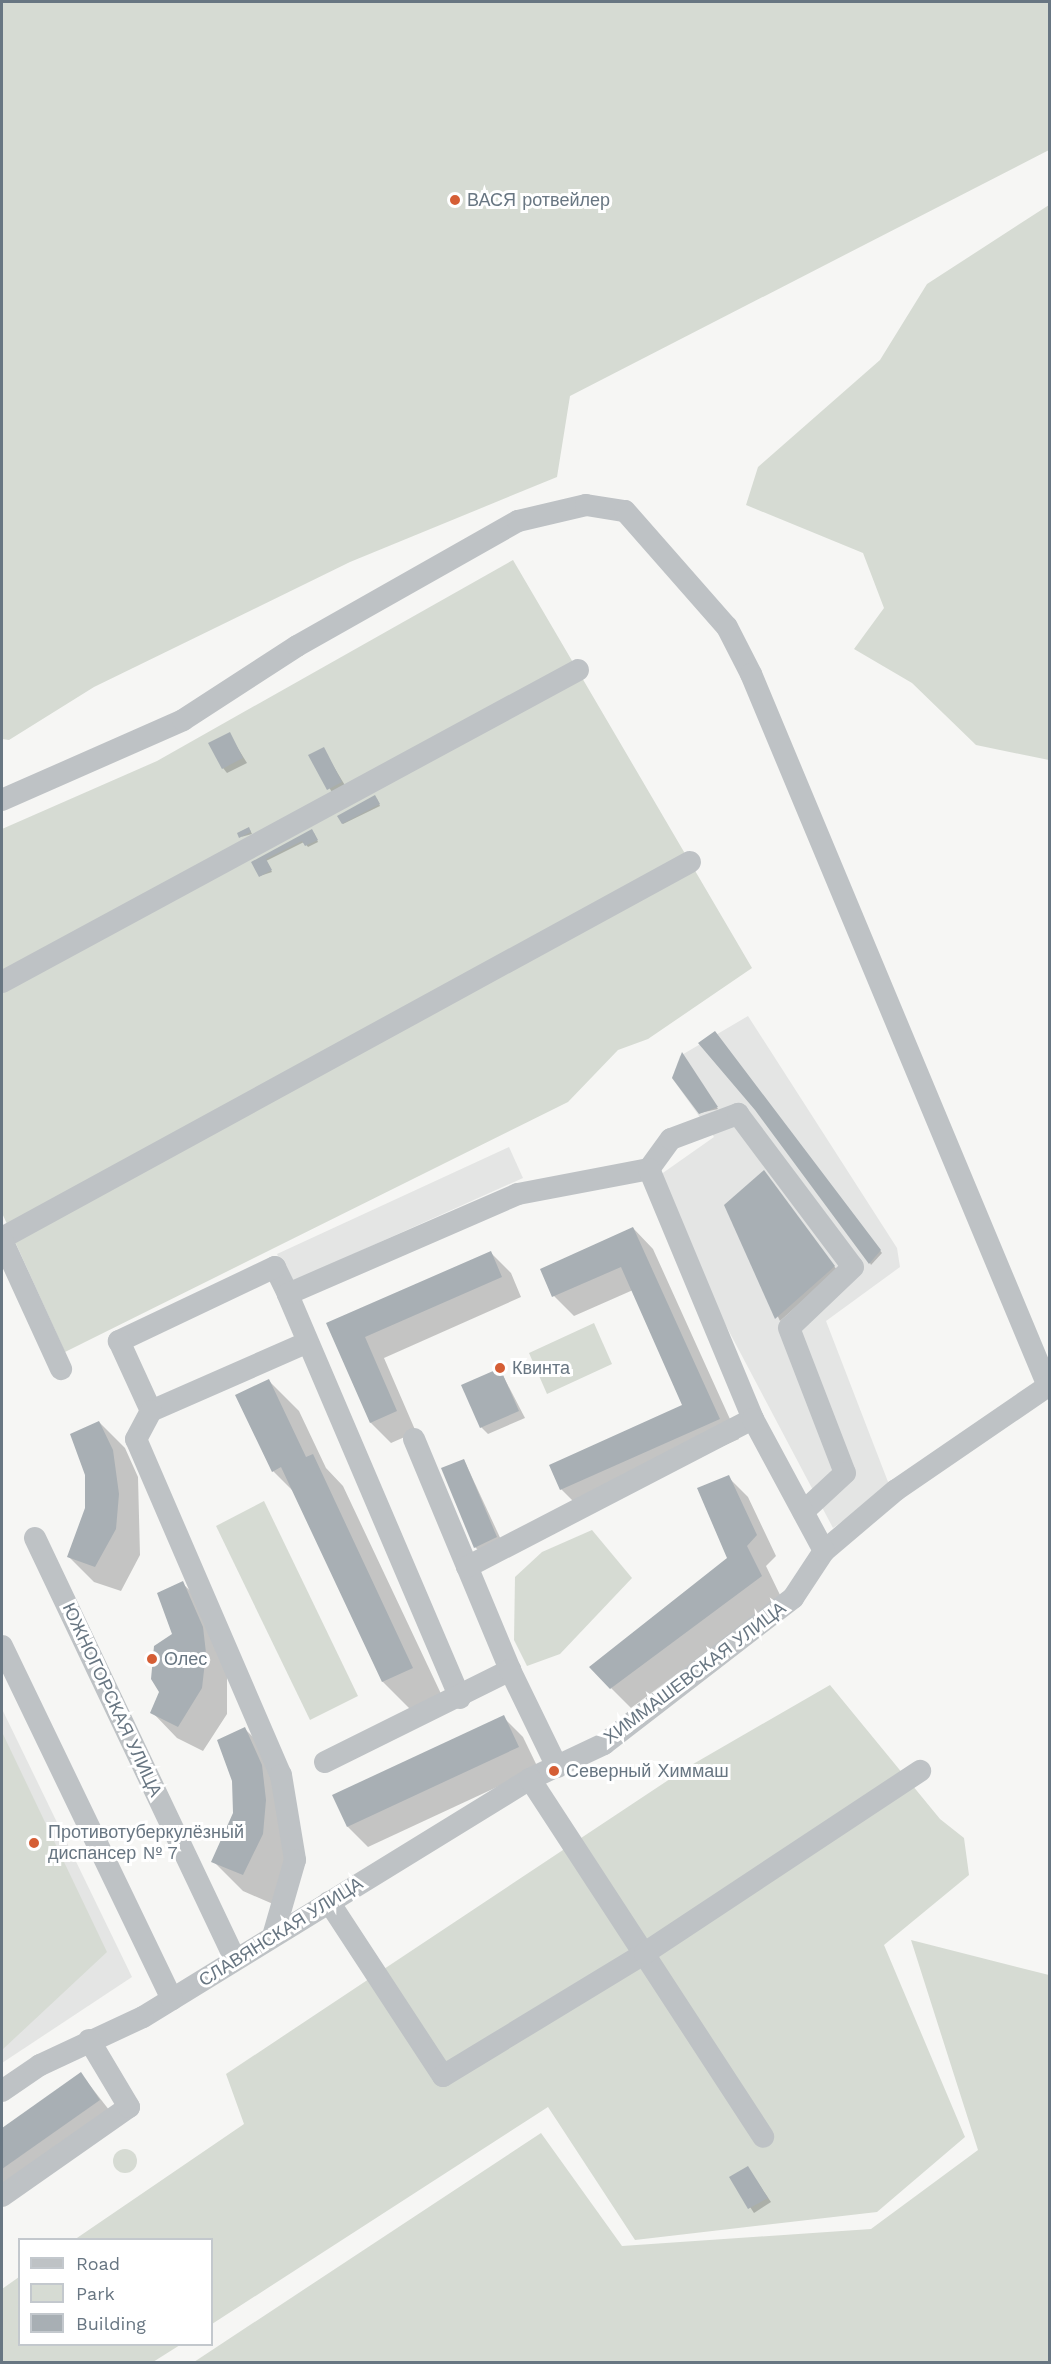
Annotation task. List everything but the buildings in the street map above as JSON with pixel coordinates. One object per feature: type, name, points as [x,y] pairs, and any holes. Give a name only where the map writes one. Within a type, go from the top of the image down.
[{"type":"street","name":"ХИММАШЕВСКАЯ УЛИЦА","points":[[2,800],[183,720],[297,646],[518,521],[586,505],[625,511],[728,627],[751,674],[1048,1386],[897,1490],[824,1551],[793,1598],[604,1744],[557,1767]]},
{"type":"street","points":[[2,982],[578,670]]},
{"type":"street","points":[[61,1369],[2,1239],[690,862]]},
{"type":"street","points":[[288,1294],[518,1194],[649,1169],[671,1138],[738,1114],[853,1267],[789,1328],[845,1473],[803,1512]]},
{"type":"street","points":[[649,1169],[753,1419],[824,1551]]},
{"type":"street","points":[[151,1411],[119,1341],[275,1267],[460,1698]]},
{"type":"street","points":[[273,1936],[294,1860],[281,1775],[136,1439],[151,1411],[308,1342]]},
{"type":"street","points":[[467,1567],[753,1419]]},
{"type":"street","points":[[414,1439],[510,1670],[557,1767]]},
{"type":"street","name":"ЮЖНОГОРСКАЯ УЛИЦА","points":[[35,1538],[235,1959]]},
{"type":"street","points":[[2,1646],[172,1999]]},
{"type":"street","points":[[325,1762],[460,1698],[510,1670]]},
{"type":"street","name":"СЛАВЯНСКАЯ УЛИЦА","points":[[3,2086],[172,1999],[530,1779],[557,1767]]},
{"type":"street","points":[[329,1902],[443,2076],[645,1953],[920,1772]]},
{"type":"street","points":[[530,1779],[763,2137]]},
{"type":"street","points":[[2,2196],[129,2107],[89,2040]]},
{"type":"shaded area","points":[[748,1016],[897,1248],[900,1267],[826,1321],[890,1487],[833,1528],[650,1182],[714,1137],[672,1078],[680,1056]]},
{"type":"shaded area","points":[[509,1147],[523,1178],[291,1282],[277,1254]]},
{"type":"shaded area","name":"Противотуберкулёзный диспансер № 7","points":[[2,1709],[132,1977],[2,2063]]},
{"type":"green space","points":[[2,2],[1049,2],[1049,150],[570,396],[557,477],[350,562],[94,687],[9,740],[2,739]]},
{"type":"green space","points":[[1049,205],[1049,760],[976,745],[912,683],[854,649],[884,608],[863,553],[746,505],[758,467],[880,360],[927,284]]},
{"type":"green space","points":[[513,560],[752,968],[648,1039],[618,1050],[568,1102],[65,1352],[2,1213],[2,829],[157,761]]},
{"type":"green space","points":[[594,1323],[612,1364],[547,1394],[529,1353]]},
{"type":"green space","points":[[264,1501],[358,1696],[310,1720],[216,1526]]},
{"type":"green space","points":[[592,1530],[632,1578],[560,1654],[527,1666],[514,1640],[515,1577],[542,1552]]},
{"type":"green space","points":[[830,1685],[940,1819],[964,1838],[969,1875],[884,1945],[965,2137],[877,2212],[635,2240],[548,2107],[213,2323],[213,2238],[77,2238],[244,2124],[226,2074],[688,1767]]},
{"type":"green space","name":"Противотуберкулёзный диспансер № 7","points":[[2,1732],[107,1952],[2,2050]]},
{"type":"green space","points":[[911,1940],[1049,1975],[1049,2362],[194,2362],[541,2133],[622,2246],[871,2229],[978,2150]]},
{"type":"green space","points":[[125,2149],[134,2152],[137,2161],[134,2170],[125,2173],[116,2170],[113,2161],[116,2152]]},
{"type":"green space","points":[[18,2278],[18,2346],[178,2346],[153,2362],[2,2362],[2,2289]]},
{"type":"place","name":"ВАСЯ ротвейлер","points":[[455,200]]},
{"type":"place","name":"Квинта","points":[[500,1368]]},
{"type":"place","name":"Олес","points":[[152,1659]]},
{"type":"place","name":"Северный Химмаш","points":[[554,1771]]},
{"type":"place","name":"Противотуберкулёзный диспансер № 7","points":[[34,1843]]}]
